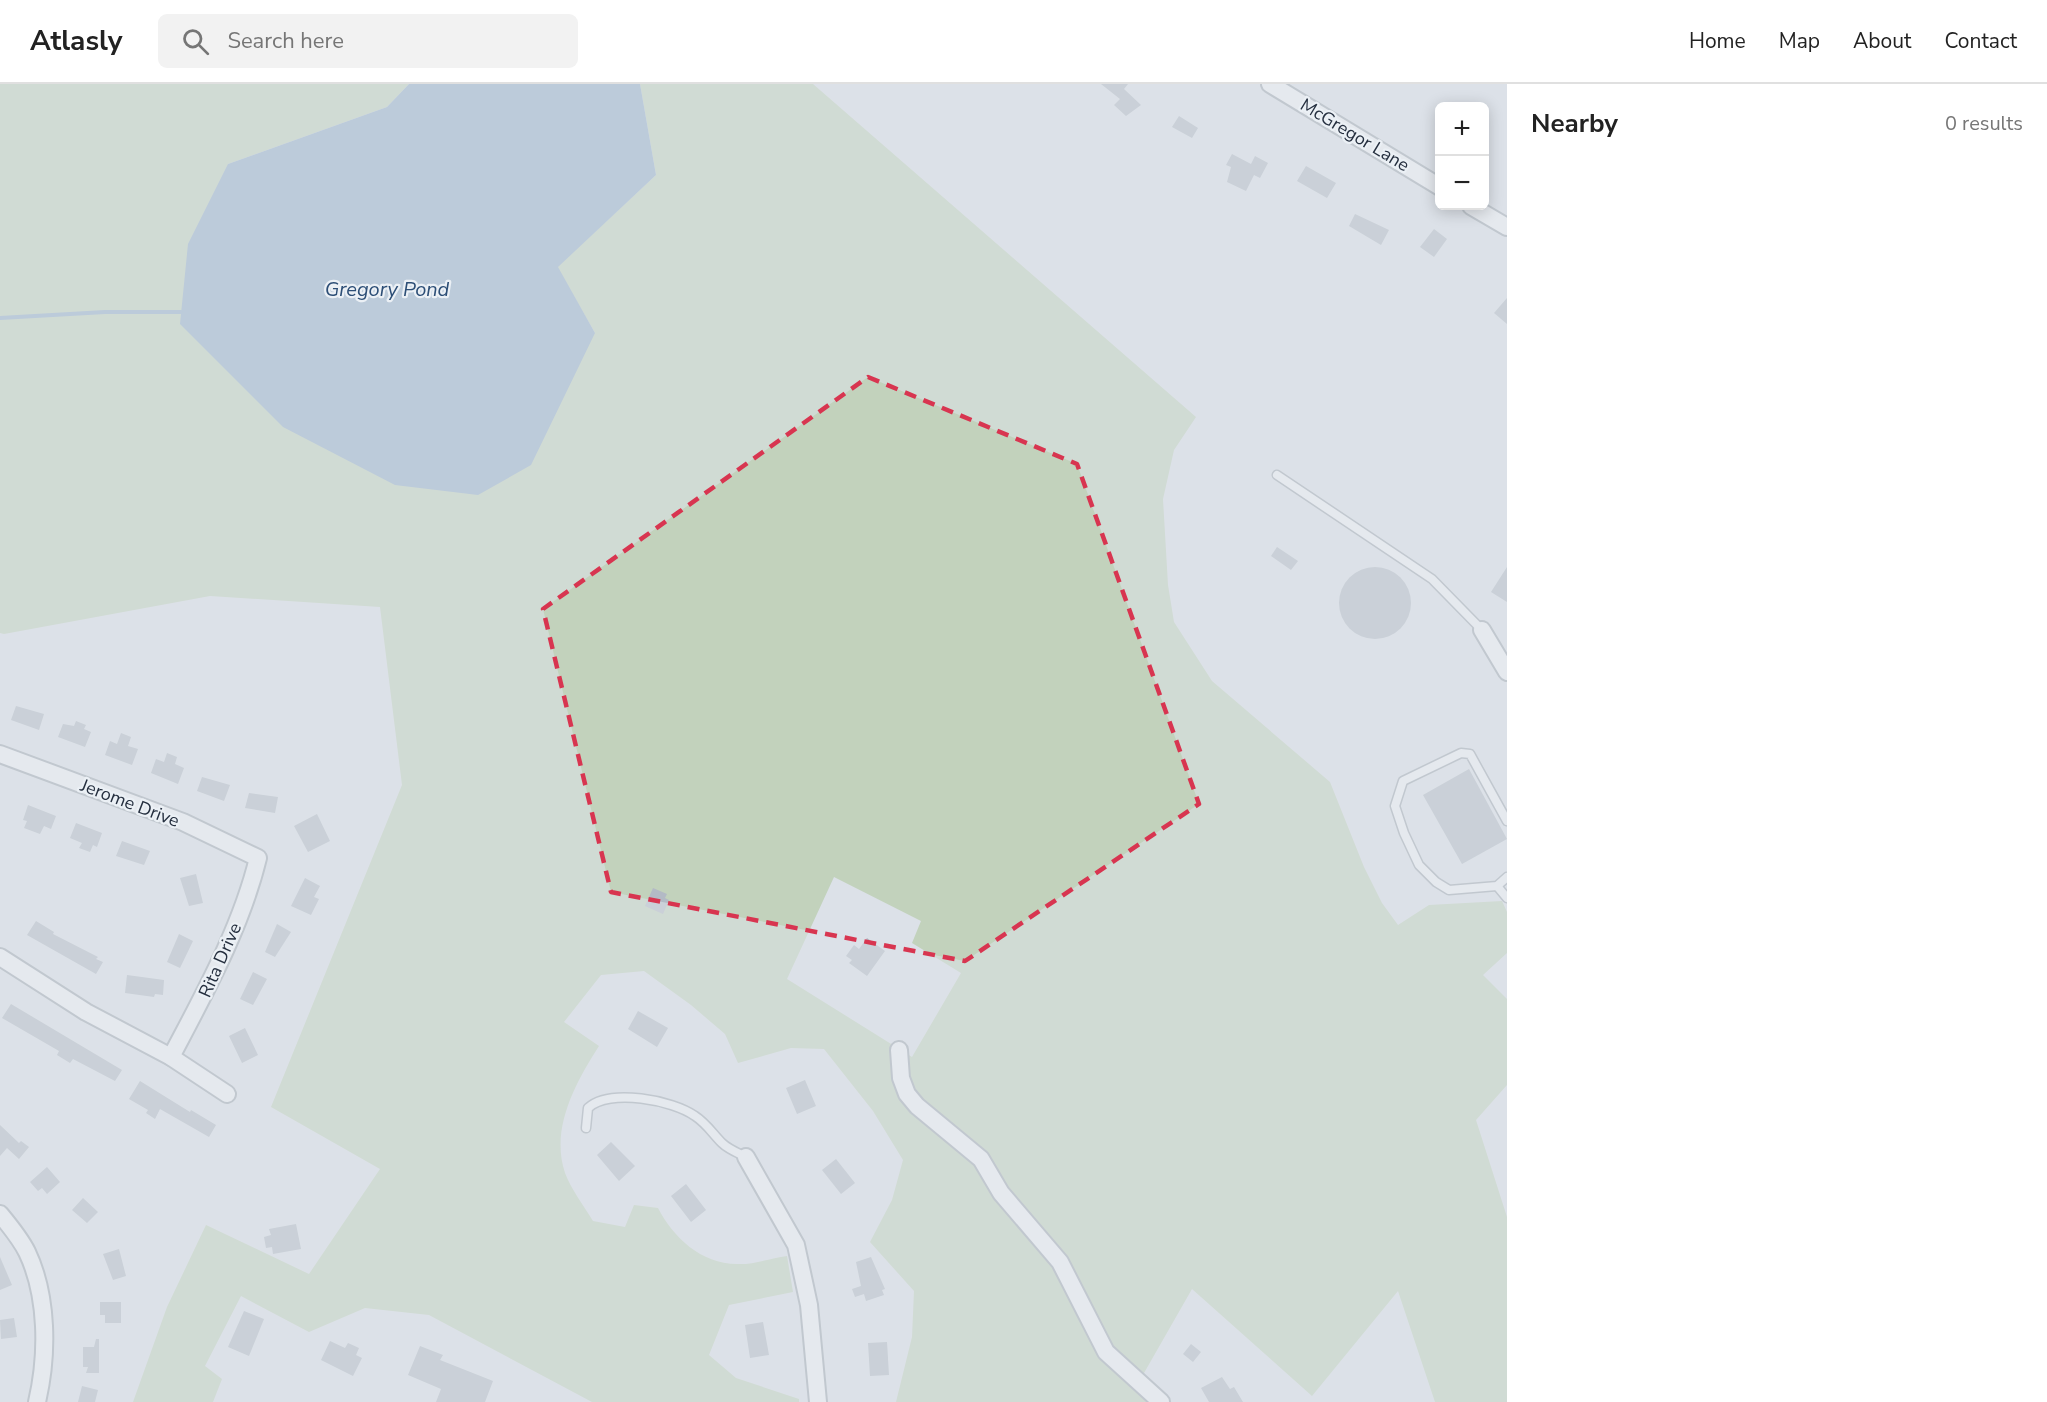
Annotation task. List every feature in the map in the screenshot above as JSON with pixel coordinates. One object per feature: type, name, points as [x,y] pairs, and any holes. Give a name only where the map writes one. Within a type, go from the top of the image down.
[{"type":"street","name":"McGregor Lane","points":[[1270,84],[1435,184]]},
{"type":"street","points":[[1478,210],[1507,227]]},
{"type":"street","points":[[1482,630],[1507,672]]},
{"type":"street","name":"Jerome Drive","points":[[0,754],[183,822],[258,858]]},
{"type":"street","name":"Rita Drive","points":[[171,1057],[194,1017],[239,918],[258,858]]},
{"type":"street","points":[[0,957],[86,1012],[171,1057],[227,1094]]},
{"type":"street","points":[[899,1050],[901,1078],[907,1094],[916,1106],[981,1159],[1001,1192],[1060,1262],[1106,1352],[1161,1402]]},
{"type":"street","points":[[746,1157],[796,1245],[809,1305],[818,1402]]},
{"type":"street","points":[[0,1214],[27,1252],[37,1283],[44,1322],[44,1359],[37,1402]]},
{"type":"lane","points":[[1277,475],[1432,579],[1482,630]]},
{"type":"lane","points":[[1507,821],[1470,754],[1461,753],[1403,781],[1395,806],[1419,865],[1436,882],[1449,890],[1497,886],[1507,877]]},
{"type":"lane","points":[[1497,886],[1507,898]]},
{"type":"lane","points":[[586,1128],[588,1107],[599,1101],[624,1097],[650,1100],[695,1115],[723,1145],[746,1157]]},
{"type":"highlighted area","points":[[868,377],[1077,464],[1199,804],[965,961],[611,892],[543,609]]},
{"type":"green space","points":[[0,84],[409,84],[387,107],[228,164],[595,333],[557,267],[656,175],[640,84],[813,84],[1196,417],[1174,450],[1163,499],[1168,585],[1174,622],[1212,681],[1330,782],[1364,867],[1382,903],[1398,925],[1429,905],[1502,901],[1507,912],[1507,953],[1483,975],[1507,999],[1507,1085],[1476,1120],[1507,1217],[1507,1402],[1435,1402],[1398,1291],[1312,1396],[1192,1289],[1136,1387],[1149,1402],[896,1402],[912,1337],[914,1291],[870,1242],[892,1200],[903,1160],[873,1111],[824,1049],[791,1048],[738,1063],[725,1034],[691,1005],[644,971],[601,975],[564,1022],[599,1046],[574,1090],[563,1123],[561,1156],[565,1173],[593,1221],[625,1227],[634,1205],[658,1208],[680,1238],[700,1254],[712,1259],[724,1263],[743,1264],[787,1256],[793,1292],[729,1305],[709,1355],[736,1378],[799,1399],[799,1402],[592,1402],[429,1315],[365,1308],[309,1332],[241,1296],[205,1366],[222,1379],[213,1402],[133,1402],[167,1307],[206,1225],[309,1274],[380,1169],[271,1107],[402,785],[380,607],[210,596],[0,633]],"holes":[[[834,877],[921,921],[912,943],[961,973],[912,1057],[787,979]]]},
{"type":"water","name":"Gregory Pond","points":[[409,84],[640,84],[656,175],[558,267],[595,333],[531,465],[478,495],[395,485],[283,427],[180,324],[188,244],[228,164],[387,107]]},
{"type":"building","points":[[1101,84],[1128,84],[1124,89],[1141,105],[1126,116],[1114,105],[1120,99]]},
{"type":"building","points":[[1179,116],[1198,128],[1192,138],[1172,127]]},
{"type":"building","points":[[1232,154],[1251,164],[1255,156],[1268,163],[1260,178],[1254,175],[1246,191],[1227,182],[1231,167],[1226,165]]},
{"type":"building","points":[[1306,166],[1336,183],[1327,198],[1297,181]]},
{"type":"building","points":[[1355,214],[1389,230],[1381,245],[1349,226]]},
{"type":"building","points":[[1434,229],[1447,239],[1434,257],[1420,247]]},
{"type":"building","points":[[1507,298],[1507,324],[1494,313]]},
{"type":"building","points":[[1277,547],[1298,561],[1291,570],[1271,556]]},
{"type":"building","points":[[1375,567],[1395,573],[1405,583],[1411,603],[1405,623],[1395,633],[1375,639],[1355,633],[1345,623],[1339,603],[1345,583],[1355,573]]},
{"type":"building","points":[[1507,567],[1507,602],[1491,592]]},
{"type":"building","points":[[16,706],[44,714],[39,730],[11,720]]},
{"type":"building","points":[[76,721],[86,725],[84,729],[91,732],[85,747],[58,737],[63,724],[74,726]]},
{"type":"building","points":[[121,733],[131,737],[128,746],[138,749],[132,765],[105,755],[110,741],[117,744]]},
{"type":"building","points":[[167,753],[177,757],[175,764],[184,768],[178,784],[151,773],[156,759],[164,762]]},
{"type":"building","points":[[1469,769],[1507,839],[1462,864],[1423,795]]},
{"type":"building","points":[[202,777],[230,785],[224,801],[197,791]]},
{"type":"building","points":[[249,793],[278,797],[275,813],[245,808]]},
{"type":"building","points":[[28,805],[56,816],[51,829],[44,826],[40,834],[24,828],[27,821],[23,820]]},
{"type":"building","points":[[317,814],[330,841],[308,852],[294,826]]},
{"type":"building","points":[[76,823],[102,833],[97,847],[93,845],[90,852],[79,848],[82,843],[70,838]]},
{"type":"building","points":[[122,841],[150,851],[144,865],[116,856]]},
{"type":"building","points":[[196,874],[203,903],[189,906],[180,878]]},
{"type":"building","points":[[305,878],[320,886],[314,897],[319,899],[311,915],[291,906]]},
{"type":"building","points":[[653,888],[667,894],[665,898],[669,900],[663,914],[645,906]]},
{"type":"building","points":[[36,921],[54,932],[53,934],[98,957],[96,959],[103,962],[96,974],[27,935]]},
{"type":"building","points":[[277,924],[291,932],[275,957],[265,952]]},
{"type":"building","points":[[179,934],[193,941],[180,968],[167,962]]},
{"type":"building","points":[[867,938],[885,951],[867,976],[849,963],[852,960],[846,956],[854,945],[859,949]]},
{"type":"building","points":[[253,972],[267,979],[253,1005],[240,999]]},
{"type":"building","points":[[127,975],[164,980],[163,995],[155,994],[154,997],[125,993]]},
{"type":"building","points":[[11,1004],[122,1070],[115,1081],[73,1059],[70,1063],[57,1055],[59,1051],[2,1018]]},
{"type":"building","points":[[638,1011],[668,1028],[657,1047],[628,1029]]},
{"type":"building","points":[[245,1028],[258,1055],[242,1063],[229,1036]]},
{"type":"building","points":[[805,1080],[816,1106],[797,1114],[786,1088]]},
{"type":"building","points":[[140,1081],[216,1125],[209,1137],[160,1109],[155,1119],[146,1113],[148,1110],[129,1099]]},
{"type":"building","points":[[0,1125],[19,1143],[21,1141],[29,1147],[19,1159],[7,1148],[0,1156]]},
{"type":"building","points":[[611,1142],[635,1166],[619,1181],[597,1155]]},
{"type":"building","points":[[836,1159],[855,1183],[841,1194],[822,1170]]},
{"type":"building","points":[[47,1167],[60,1182],[47,1194],[42,1188],[38,1191],[30,1182]]},
{"type":"building","points":[[686,1184],[706,1210],[691,1222],[671,1196]]},
{"type":"building","points":[[83,1198],[98,1212],[87,1223],[72,1210]]},
{"type":"building","points":[[296,1224],[301,1249],[273,1254],[272,1247],[266,1248],[264,1237],[271,1235],[269,1229]]},
{"type":"building","points":[[119,1249],[126,1276],[113,1280],[103,1254]]},
{"type":"building","points":[[0,1257],[12,1285],[0,1290]]},
{"type":"building","points":[[871,1257],[885,1289],[882,1290],[884,1295],[866,1301],[864,1294],[855,1297],[852,1289],[861,1286],[856,1262]]},
{"type":"building","points":[[100,1302],[121,1302],[121,1323],[105,1323],[105,1315],[100,1315]]},
{"type":"building","points":[[244,1311],[264,1319],[249,1356],[228,1347]]},
{"type":"building","points":[[14,1318],[17,1337],[1,1339],[0,1320]]},
{"type":"building","points":[[763,1322],[769,1355],[750,1358],[745,1325]]},
{"type":"building","points":[[96,1339],[99,1339],[99,1373],[86,1373],[88,1367],[83,1367],[83,1347],[94,1347]]},
{"type":"building","points":[[330,1341],[345,1348],[348,1343],[359,1348],[356,1355],[362,1358],[353,1376],[321,1360]]},
{"type":"building","points":[[887,1342],[889,1375],[870,1376],[868,1343]]},
{"type":"building","points":[[1191,1344],[1201,1352],[1193,1362],[1183,1354]]},
{"type":"building","points":[[420,1346],[443,1355],[440,1360],[493,1381],[485,1402],[436,1402],[441,1389],[408,1375]]},
{"type":"building","points":[[1222,1377],[1230,1389],[1234,1387],[1243,1402],[1209,1402],[1201,1388]]},
{"type":"building","points":[[82,1386],[98,1390],[95,1402],[78,1402]]},
{"type":"waterway","points":[[0,318],[105,312],[181,312]]}]
